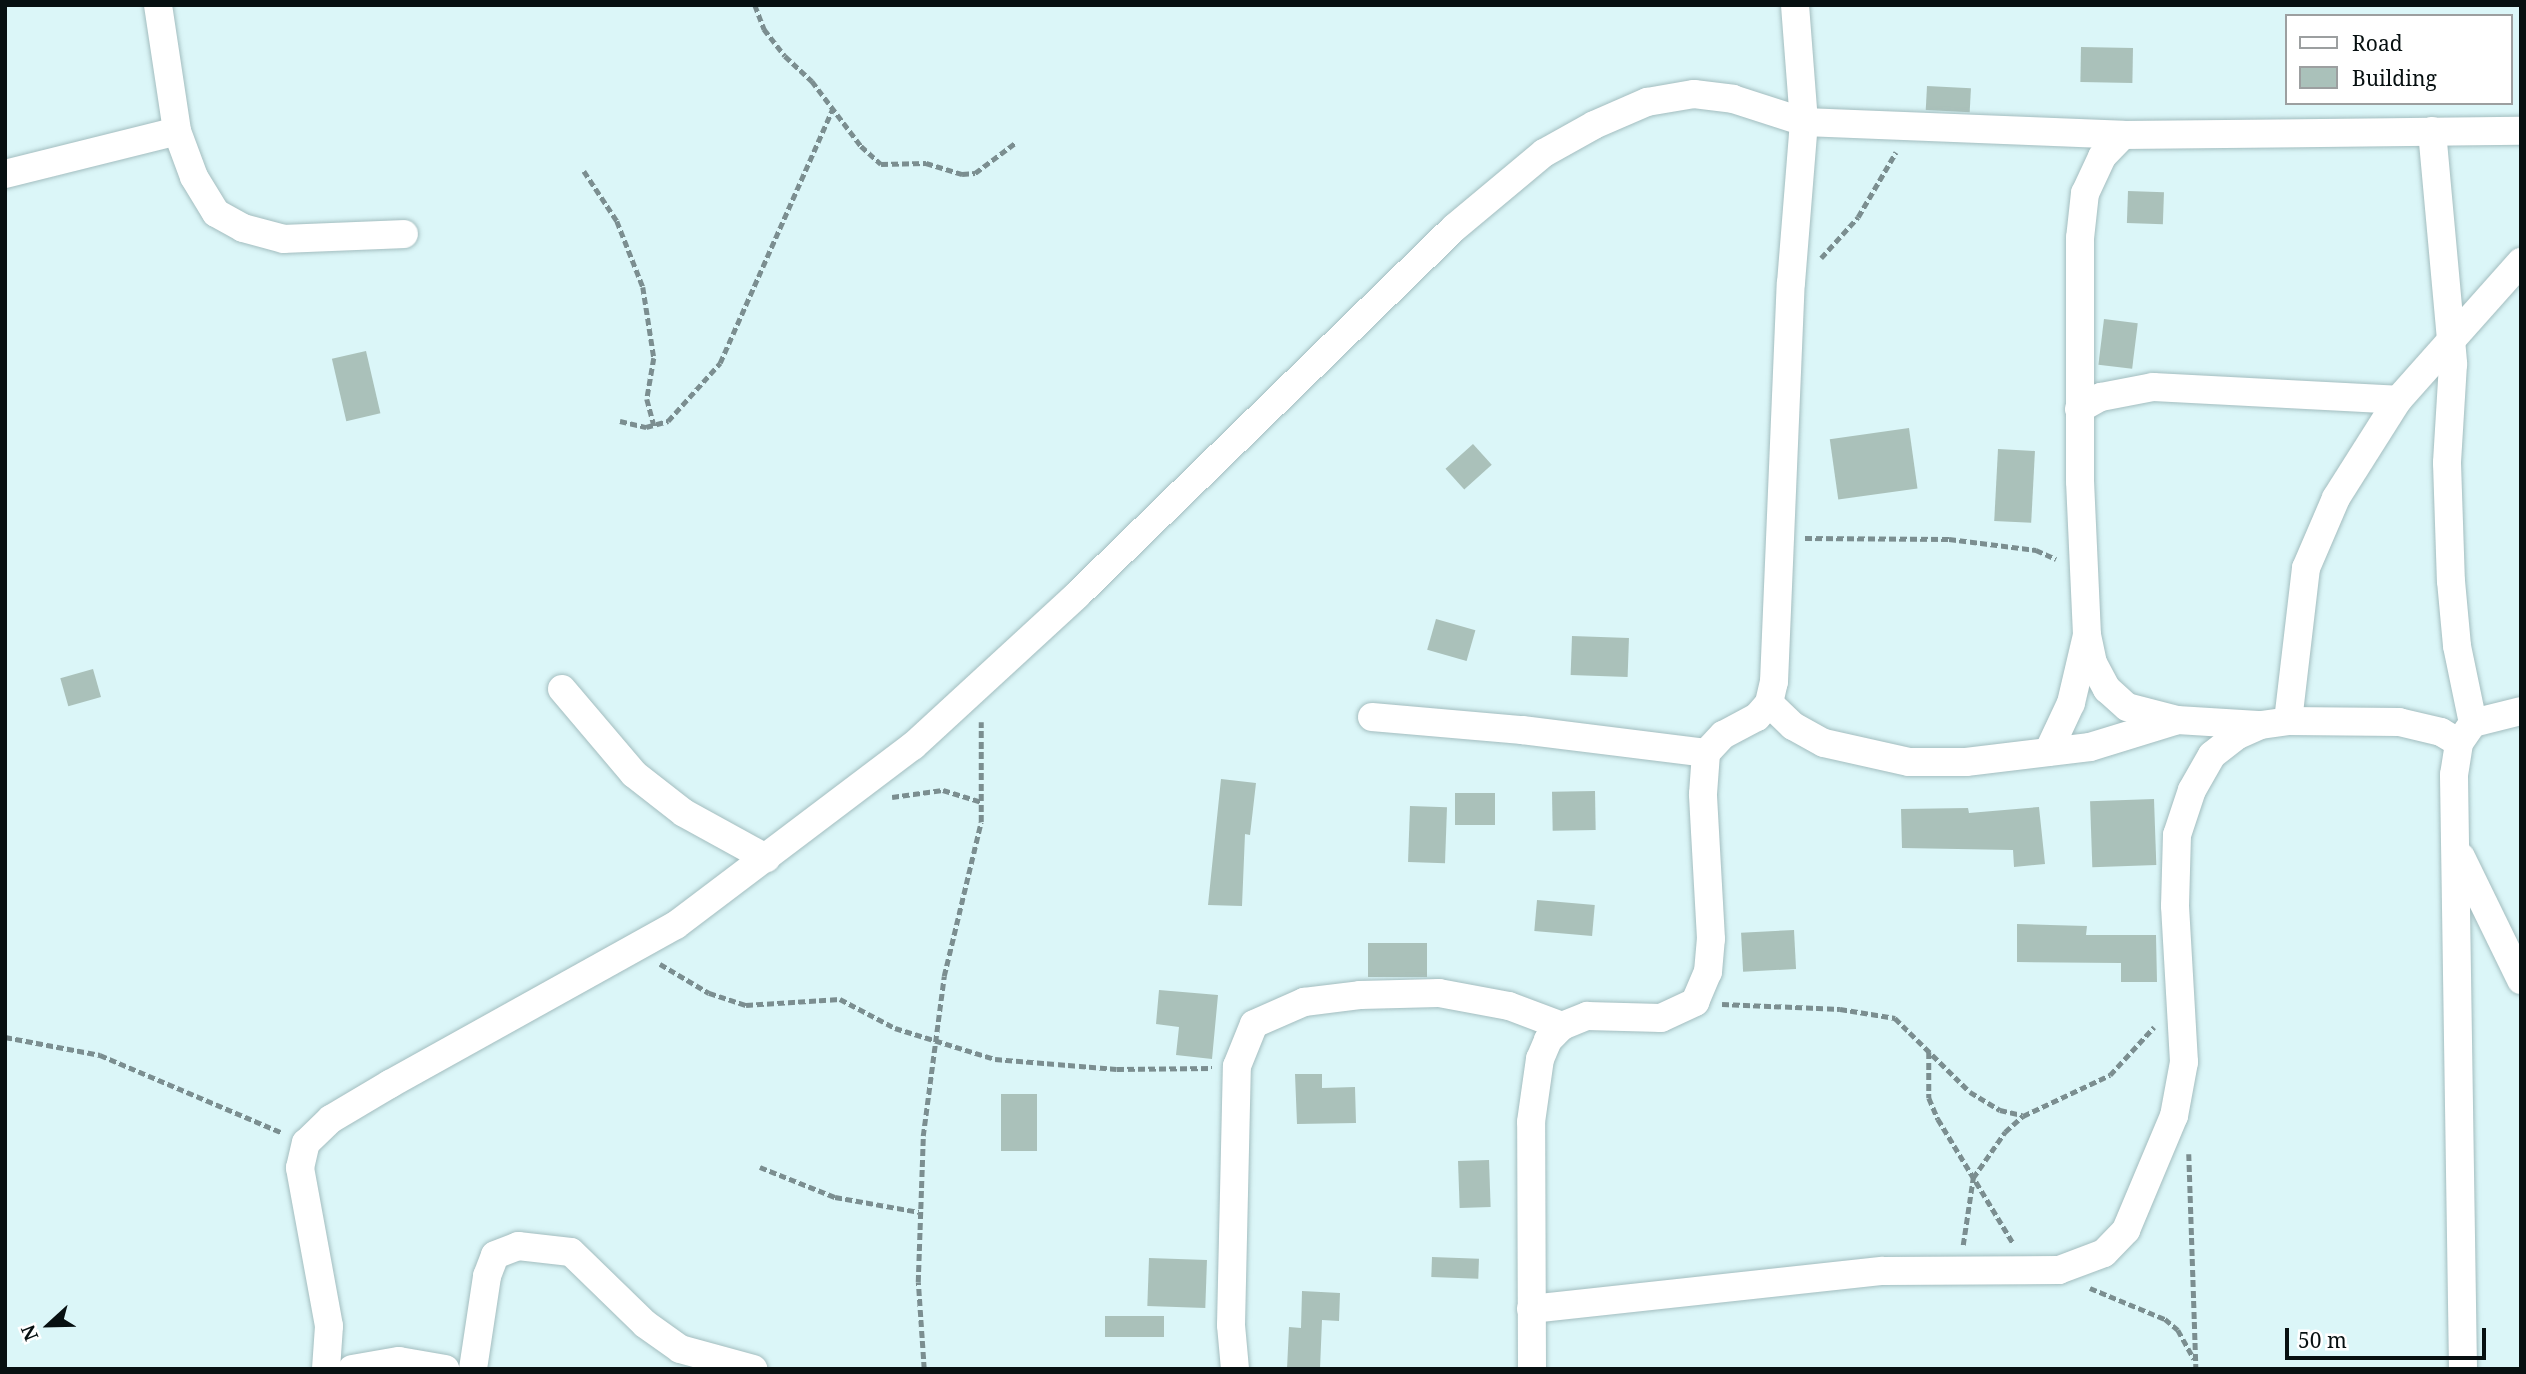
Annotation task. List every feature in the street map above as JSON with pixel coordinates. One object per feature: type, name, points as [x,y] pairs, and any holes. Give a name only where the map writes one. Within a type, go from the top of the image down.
[{"type":"street","points":[[158,5],[177,131],[194,177],[216,213],[243,229],[284,239],[404,234]]},
{"type":"street","points":[[1532,1369],[1531,1122],[1540,1059],[1548,1040],[1562,1026],[1587,1016],[1661,1018],[1695,1002],[1708,972],[1711,939],[1703,794],[1706,753],[1723,735],[1757,717],[1769,703],[1774,682],[1783,538],[1791,283],[1804,122],[1795,5]]},
{"type":"street","points":[[326,1369],[329,1326],[300,1168],[306,1143],[331,1119],[378,1091],[676,925],[913,746],[1454,228],[1544,153],[1647,102],[1694,94],[1732,99],[1804,122],[2123,135],[2521,131]]},
{"type":"street","points":[[5,174],[177,131]]},
{"type":"street","points":[[2432,131],[2451,336],[2447,520],[2466,733],[2454,775],[2463,1369]]},
{"type":"street","points":[[2123,135],[2102,157],[2085,193],[2079,409],[2085,591],[2087,635],[2093,663],[2107,690],[2127,707],[2178,720],[2275,723],[2399,722],[2466,733],[2521,711]]},
{"type":"street","points":[[2275,723],[2306,568],[2336,498],[2398,400],[2451,336],[2521,262]]},
{"type":"street","points":[[2079,409],[2101,397],[2153,387],[2398,400]]},
{"type":"street","points":[[2048,752],[2071,703],[2087,635]]},
{"type":"street","points":[[562,689],[635,774],[684,813],[766,858]]},
{"type":"street","points":[[1769,703],[1793,726],[1824,743],[1909,762],[1966,762],[2090,747],[2178,720]]},
{"type":"street","points":[[1372,718],[1522,730],[1706,753]]},
{"type":"street","points":[[1531,1309],[1883,1271],[2048,1270],[2104,1253],[2126,1230],[2153,1168],[2174,1116],[2185,1062],[2177,835],[2192,790],[2212,755],[2236,736],[2275,723]]},
{"type":"street","points":[[2457,849],[2521,980]]},
{"type":"street","points":[[1235,1369],[1231,1325],[1237,1066],[1254,1024],[1304,1002],[1439,993],[1509,1006],[1562,1026]]},
{"type":"street","points":[[473,1369],[486,1276],[495,1255],[518,1246],[571,1252],[645,1324],[680,1349],[752,1369]]},
{"type":"street","points":[[352,1369],[398,1361],[445,1369]]},
{"type":"path","points":[[755,5],[764,29],[881,164],[926,163],[962,174],[975,173],[1015,143]]},
{"type":"path","points":[[620,421],[654,426],[686,405],[720,363],[834,108]]},
{"type":"path","points":[[1791,283],[1836,244],[1917,127]]},
{"type":"path","points":[[584,171],[617,221],[643,287],[654,358],[647,399],[654,426]]},
{"type":"path","points":[[1783,538],[1949,540],[2036,550],[2055,558],[2085,591]]},
{"type":"path","points":[[924,1369],[919,1212],[934,1041],[982,802],[979,685]]},
{"type":"path","points":[[881,800],[943,790],[982,802]]},
{"type":"path","points":[[635,949],[709,993],[746,1005],[828,996],[884,1024],[995,1059],[1055,1066],[1168,1070],[1237,1066]]},
{"type":"path","points":[[1961,1270],[1973,1178],[1990,1149],[2023,1116],[2110,1075],[2151,1031],[2181,989]]},
{"type":"path","points":[[1695,1002],[1871,1012],[1895,1018],[1983,1102],[2023,1116]]},
{"type":"path","points":[[5,1037],[100,1055],[306,1143]]},
{"type":"path","points":[[1929,1052],[1929,1098],[1973,1178],[2048,1270],[2165,1319],[2187,1343],[2196,1366]]},
{"type":"path","points":[[2188,1146],[2196,1366]]},
{"type":"path","points":[[760,1167],[835,1197],[919,1212]]},
{"type":"building","points":[[2081,47],[2133,48],[2132,83],[2080,82]]},
{"type":"building","points":[[1927,86],[1971,88],[1970,112],[1926,110]]},
{"type":"building","points":[[2128,191],[2164,192],[2163,224],[2127,223]]},
{"type":"building","points":[[2104,319],[2138,323],[2132,369],[2098,365]]},
{"type":"building","points":[[366,351],[380,413],[346,421],[332,359]]},
{"type":"building","points":[[1909,428],[1917,488],[1838,500],[1830,439]]},
{"type":"building","points":[[1473,444],[1492,465],[1464,490],[1446,469]]},
{"type":"building","points":[[1998,449],[2035,451],[2031,523],[1994,521]]},
{"type":"building","points":[[1436,619],[1475,630],[1467,661],[1427,650]]},
{"type":"building","points":[[1572,636],[1629,638],[1628,677],[1571,675]]},
{"type":"building","points":[[93,669],[101,697],[68,706],[60,678]]},
{"type":"building","points":[[1221,779],[1256,783],[1250,835],[1245,834],[1242,906],[1208,905]]},
{"type":"building","points":[[1595,791],[1596,830],[1553,831],[1552,792]]},
{"type":"building","points":[[1455,793],[1495,793],[1495,825],[1455,825]]},
{"type":"building","points":[[2154,799],[2156,865],[2092,867],[2090,801]]},
{"type":"building","points":[[1410,806],[1447,807],[1445,863],[1408,862]]},
{"type":"building","points":[[2039,807],[2045,864],[2014,867],[2013,850],[1902,848],[1901,809],[1968,808],[1969,813]]},
{"type":"building","points":[[1537,900],[1595,905],[1592,936],[1534,931]]},
{"type":"building","points":[[2017,924],[2087,926],[2086,935],[2156,935],[2157,982],[2121,982],[2121,963],[2017,962]]},
{"type":"building","points":[[1794,930],[1796,969],[1743,972],[1741,933]]},
{"type":"building","points":[[1368,943],[1427,943],[1427,977],[1368,977]]},
{"type":"building","points":[[1159,990],[1218,995],[1212,1059],[1176,1055],[1179,1027],[1156,1024]]},
{"type":"building","points":[[1295,1074],[1322,1074],[1322,1088],[1355,1087],[1356,1123],[1297,1124]]},
{"type":"building","points":[[1001,1094],[1037,1094],[1037,1151],[1001,1151]]},
{"type":"building","points":[[1489,1160],[1491,1207],[1460,1208],[1458,1161]]},
{"type":"building","points":[[1432,1257],[1479,1259],[1478,1279],[1431,1277]]},
{"type":"building","points":[[1149,1258],[1207,1260],[1205,1308],[1147,1306]]},
{"type":"building","points":[[1302,1291],[1340,1293],[1339,1321],[1322,1320],[1320,1369],[1287,1369],[1289,1327],[1301,1328]]},
{"type":"building","points":[[1105,1316],[1164,1316],[1164,1337],[1105,1337]]}]
